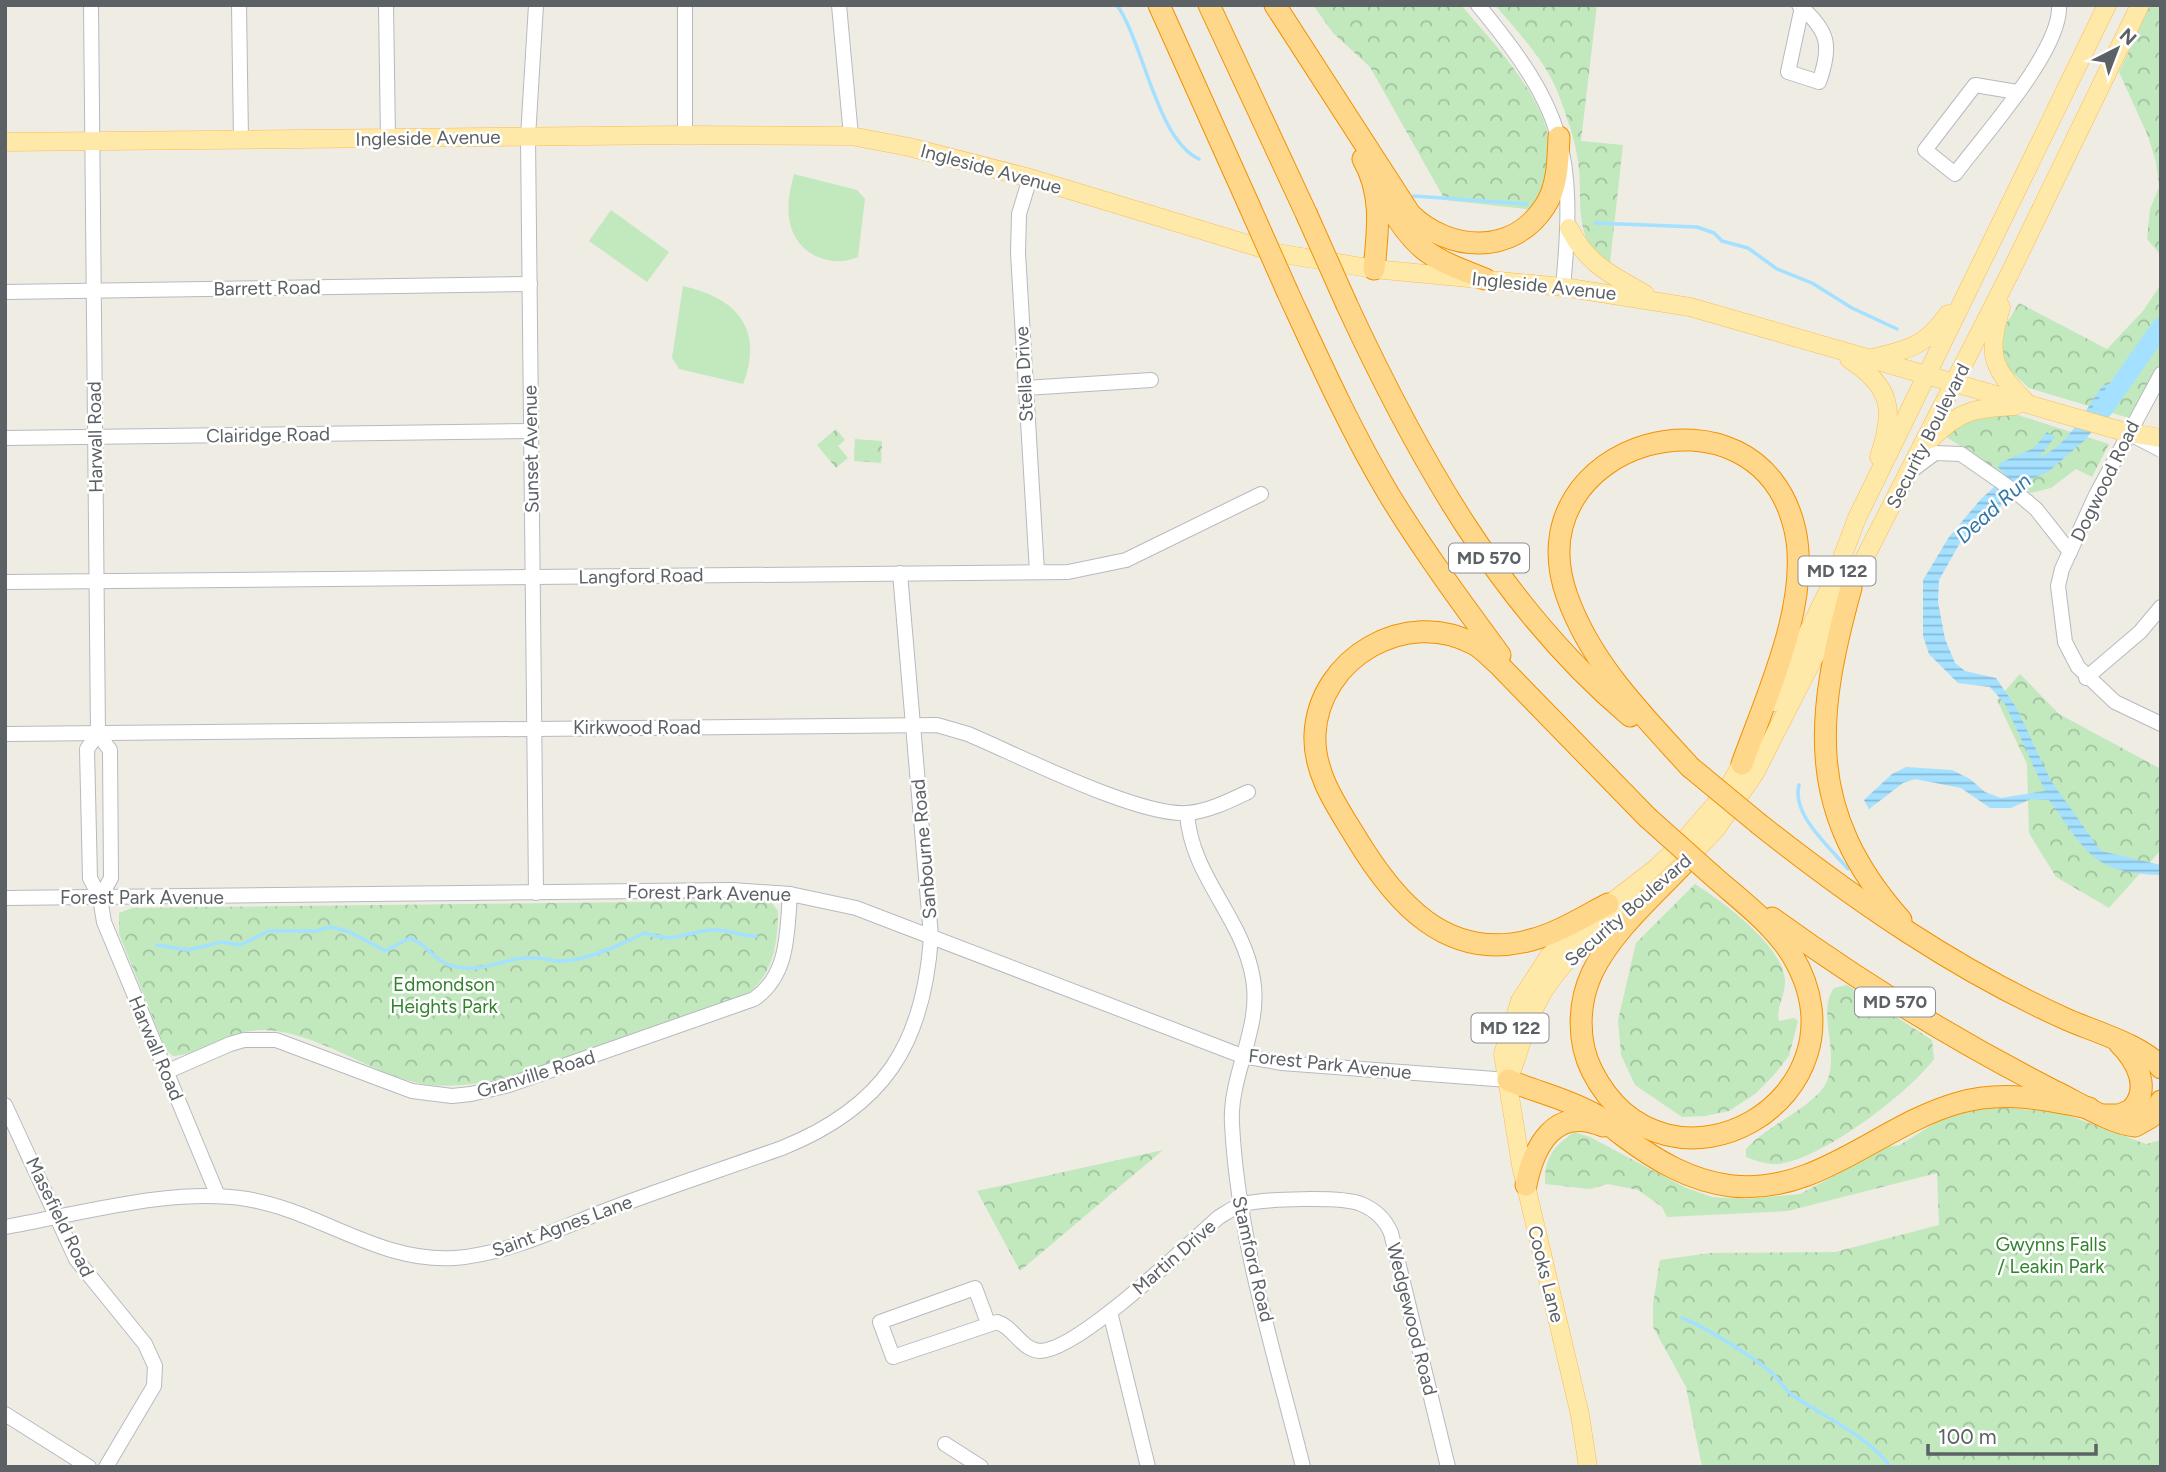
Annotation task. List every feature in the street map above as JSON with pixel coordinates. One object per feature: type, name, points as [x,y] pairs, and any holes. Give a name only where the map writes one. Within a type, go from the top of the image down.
[{"type":"highway","name":"MD 570","points":[[1159,5],[1288,293],[1335,393],[1388,493],[1454,592],[1537,704],[1647,817],[1713,876],[1921,1018],[1970,1048],[2129,1126],[2139,1125],[2151,1116],[2161,1101]]},
{"type":"highway","name":"MD 570","points":[[1209,5],[1347,304],[1427,464],[1500,574],[1558,649],[1690,767],[1826,877],[1919,939],[2004,989],[2148,1056],[2161,1069]]},
{"type":"highway","points":[[1274,5],[1410,214],[1435,233],[1466,244],[1479,244],[1509,237],[1524,228],[1546,205],[1551,194],[1559,137]]},
{"type":"highway","points":[[1274,5],[1405,231],[1438,261],[1485,279]]},
{"type":"highway","points":[[1370,172],[1379,214],[1374,269]]},
{"type":"highway","points":[[1690,767],[1626,696],[1591,646],[1567,595],[1559,554],[1569,513],[1592,475],[1624,452],[1666,439],[1713,442],[1734,450],[1753,463],[1779,493],[1794,528],[1798,571],[1787,631],[1742,764]]},
{"type":"highway","points":[[1850,588],[1826,691],[1825,753],[1830,788],[1841,825],[1861,866],[1886,903],[1919,939]]},
{"type":"highway","points":[[1537,704],[1475,645],[1434,632],[1398,635],[1370,645],[1356,656],[1331,684],[1316,721],[1319,769],[1338,808],[1385,884],[1415,915],[1443,933],[1475,942],[1514,943],[1547,934],[1608,904]]},
{"type":"highway","points":[[1691,856],[1602,955],[1586,988],[1581,1024],[1588,1063],[1608,1097],[1621,1110],[1653,1129],[1693,1139],[1729,1134],[1746,1127],[1777,1104],[1800,1073],[1812,1031],[1807,991],[1792,956],[1779,938],[1713,876]]},
{"type":"highway","points":[[1508,1080],[1577,1104],[1689,1176],[1728,1185],[1767,1186],[1804,1177],[1901,1127],[1957,1103],[1981,1097],[2031,1097],[2119,1115],[2131,1110],[2141,1088],[2138,1069],[2117,1042]]},
{"type":"highway","points":[[1526,1185],[1536,1149],[1553,1129],[1577,1120],[1593,1122],[1620,1134]]},
{"type":"main road","name":"Security Boulevard","points":[[1508,1080],[1503,1054],[1511,1023],[1532,980],[1572,933],[1656,868],[1681,844],[1726,792],[1742,764],[1834,579],[1857,519],[2107,5]]},
{"type":"main road","name":"Security Boulevard","points":[[1508,1080],[1534,1007],[1562,965],[1581,945],[1691,856],[1738,800],[1755,773],[2011,271],[2140,5]]},
{"type":"main road","name":"Ingleside Avenue","points":[[5,142],[685,135],[850,136],[909,147],[1030,178],[1277,253],[1374,269],[1563,286],[1654,299],[2126,432],[2161,438]]},
{"type":"main road","points":[[1569,228],[1578,247],[1594,264],[1654,299]]},
{"type":"main road","points":[[2011,271],[1992,341],[1992,354],[2001,376],[2035,407]]},
{"type":"main road","points":[[1869,359],[1908,350],[1929,339],[1972,280]]},
{"type":"main road","points":[[1832,348],[1869,372],[1884,391],[1888,404],[1884,441],[1857,519]]},
{"type":"main road","points":[[1920,451],[1958,415],[1984,408],[2035,407]]},
{"type":"main road","name":"Cooks Lane","points":[[1508,1080],[1526,1185],[1577,1403],[1588,1467]]},
{"type":"street","name":"Harwall Road","points":[[91,5],[98,734],[110,750],[111,878],[100,898]]},
{"type":"street","points":[[239,5],[240,140]]},
{"type":"street","points":[[386,5],[388,139]]},
{"type":"street","name":"Sunset Avenue","points":[[536,5],[528,137],[536,893]]},
{"type":"street","points":[[685,5],[685,135]]},
{"type":"street","points":[[839,5],[850,136]]},
{"type":"street","points":[[1478,5],[1528,69],[1552,114],[1559,137],[1567,182],[1569,228],[1563,286]]},
{"type":"street","points":[[2017,92],[1975,85],[1925,150],[1955,174],[2017,92],[2054,36],[2059,5]]},
{"type":"street","points":[[1801,6],[1826,39],[1828,51],[1819,82],[1788,72],[1801,6]]},
{"type":"street","name":"Stella Drive","points":[[1030,178],[1018,228],[1037,572]]},
{"type":"street","name":"Barrett Road","points":[[5,292],[530,284]]},
{"type":"street","name":"Dogwood Road","points":[[2161,374],[2070,552],[2058,586],[2059,611],[2065,642],[2087,678],[2115,702],[2161,724]]},
{"type":"street","points":[[1025,388],[1151,380]]},
{"type":"street","name":"Clairidge Road","points":[[5,438],[531,431]]},
{"type":"street","points":[[2126,432],[2161,450]]},
{"type":"street","points":[[1910,472],[1920,462],[1941,451],[1961,454],[2017,493],[2070,552]]},
{"type":"street","name":"Langford Road","points":[[5,582],[1088,570],[1126,560],[1261,494]]},
{"type":"street","name":"Sanbourne Road","points":[[859,1105],[895,1063],[914,1029],[927,984],[931,936],[900,573]]},
{"type":"street","points":[[2087,678],[2140,632],[2161,607]]},
{"type":"street","name":"Kirkwood Road","points":[[5,734],[914,725],[952,728],[1134,803],[1168,812],[1188,813],[1225,803],[1248,792]]},
{"type":"street","name":"Harwall Road","points":[[98,734],[87,749],[90,877],[100,898],[104,922],[218,1196]]},
{"type":"street","name":"Stamford Road","points":[[1188,813],[1192,848],[1237,931],[1250,965],[1255,1001],[1231,1105],[1238,1205],[1303,1467]]},
{"type":"street","name":"Forest Park Avenue","points":[[5,898],[732,890],[790,894],[856,908],[1242,1056],[1282,1063],[1508,1080]]},
{"type":"street","name":"Granville Road","points":[[166,1072],[230,1044],[259,1039],[300,1046],[412,1091],[452,1096],[509,1085],[754,999],[765,992],[779,971],[786,939],[790,894]]},
{"type":"street","name":"Masefield Road","points":[[5,1105],[85,1274],[145,1345],[155,1366],[154,1386],[106,1467]]},
{"type":"street","name":"Saint Agnes Lane","points":[[5,1227],[180,1197],[218,1196],[278,1206],[311,1217],[386,1250],[411,1256],[455,1258],[478,1255],[504,1249],[782,1148],[814,1135],[859,1105]]},
{"type":"street","name":"Martin Drive","points":[[988,1322],[1002,1323],[1029,1348],[1039,1351],[1060,1346],[1110,1312],[1219,1217],[1238,1205],[1256,1202],[1342,1200]]},
{"type":"street","name":"Wedgewood Road","points":[[1342,1200],[1372,1209],[1386,1222],[1391,1233],[1448,1467]]},
{"type":"street","points":[[975,1288],[988,1322],[893,1357],[880,1322],[975,1288]]},
{"type":"street","points":[[1110,1312],[1148,1467]]},
{"type":"street","points":[[5,1414],[89,1467]]},
{"type":"street","points":[[945,1444],[981,1467]]},
{"type":"green space","points":[[1313,5],[1461,5],[1521,78],[1544,121],[1550,142],[1551,164],[1534,210],[1445,200],[1370,67],[1333,33]]},
{"type":"green space","points":[[1495,5],[1597,5],[1581,141],[1623,145],[1610,263],[1597,254],[1584,231],[1577,153],[1553,81],[1522,36]]},
{"type":"green space","points":[[2150,5],[2161,5],[2161,255],[2147,239],[2150,209],[2159,187],[2156,162],[2148,136],[2119,72]]},
{"type":"green space","points":[[794,174],[857,190],[865,199],[858,257],[826,260],[807,251],[799,243],[790,223],[788,210]]},
{"type":"green space","points":[[611,210],[669,252],[647,282],[589,241]]},
{"type":"green space","points":[[2161,284],[2161,362],[2129,418],[2029,388],[2003,364],[1998,337],[2019,303],[2107,349],[2143,311]]},
{"type":"green space","points":[[683,286],[718,299],[741,319],[750,347],[749,364],[743,384],[679,369],[672,358]]},
{"type":"green space","points":[[1989,412],[2018,415],[2109,444],[2092,477],[2076,469],[2051,488],[2031,493],[1945,436],[1969,418]]},
{"type":"green space","points":[[836,429],[845,440],[838,446],[848,458],[836,468],[817,445]]},
{"type":"green space","points":[[855,439],[882,441],[881,463],[854,461]]},
{"type":"green space","points":[[2020,674],[2059,714],[2161,769],[2161,850],[2109,908],[2056,877],[2029,833],[2027,764],[1997,700]]},
{"type":"green space","points":[[1695,884],[1736,914],[1765,941],[1783,970],[1785,984],[1779,1021],[1794,1018],[1798,1021],[1789,1056],[1755,1094],[1729,1111],[1682,1117],[1635,1085],[1621,1055],[1618,1020],[1636,943]]},
{"type":"green space","name":"Edmondson Heights Park","points":[[771,902],[778,911],[773,955],[764,975],[750,992],[555,1063],[497,1080],[468,1085],[440,1086],[414,1082],[303,1037],[264,1030],[239,1034],[184,1055],[173,1056],[166,1050],[119,934],[119,913],[132,908]]},
{"type":"green space","points":[[1847,985],[1932,1040],[1934,1059],[1885,1106],[1817,1151],[1778,1164],[1746,1157],[1746,1149],[1754,1141],[1812,1100],[1826,1083],[1831,1059],[1827,1009],[1829,998],[1834,988]]},
{"type":"green space","name":"Gwynns Falls / Leakin Park","points":[[1992,1106],[2062,1113],[2146,1144],[2161,1140],[2161,1467],[1702,1467],[1686,1387],[1653,1327],[1653,1304],[1660,1260],[1710,1253],[1835,1252],[1939,1225],[1937,1173],[1788,1211],[1667,1217],[1662,1207],[1638,1190],[1608,1184],[1590,1189],[1545,1184],[1546,1167],[1555,1148],[1574,1132],[1590,1137],[1684,1187],[1712,1197],[1746,1199],[1800,1194],[1888,1147],[1900,1145],[1941,1119]]},
{"type":"green space","points":[[1163,1150],[1020,1271],[977,1191]]},
{"type":"water","name":"Dead Run","points":[[2104,384],[2120,397],[2085,440],[2048,472],[2031,479],[1961,541],[1939,580],[1938,602],[1945,639],[1955,663],[1965,671],[1996,678],[2016,707],[2051,781],[2101,851],[2161,865],[2161,875],[2120,870],[2093,856],[2049,800],[2031,799],[2011,808],[1990,808],[1961,788],[1915,779],[1903,783],[1869,809],[1864,800],[1892,774],[1906,767],[1952,770],[1970,779],[1985,792],[2001,798],[2045,791],[2005,704],[1990,687],[1958,683],[1929,654],[1923,636],[1923,580],[1949,537],[1980,500],[2006,476],[1998,467],[2000,463],[2034,448],[2047,432],[2055,437],[2038,458],[2050,452],[2076,426]]},
{"type":"waterway","points":[[1117,5],[1127,22],[1152,90],[1172,132],[1185,149],[1199,159]]},
{"type":"waterway","points":[[1414,196],[1527,204]]},
{"type":"waterway","points":[[1595,223],[1697,227],[1714,233],[1722,241],[1748,248],[1777,269],[1812,283],[1852,308],[1897,329]]},
{"type":"waterway","name":"Dead Run","points":[[2101,412],[2161,327]]},
{"type":"waterway","points":[[1799,785],[1798,796],[1807,819],[1848,869]]},
{"type":"waterway","points":[[157,945],[188,950],[222,942],[240,945],[269,931],[316,931],[330,927],[350,932],[385,951],[410,938],[443,963],[468,968],[528,957],[574,960],[645,933],[666,938],[717,930],[756,936]]},
{"type":"waterway","points":[[1682,1318],[1755,1360],[1773,1374],[1791,1394],[1871,1446],[1890,1467]]}]
